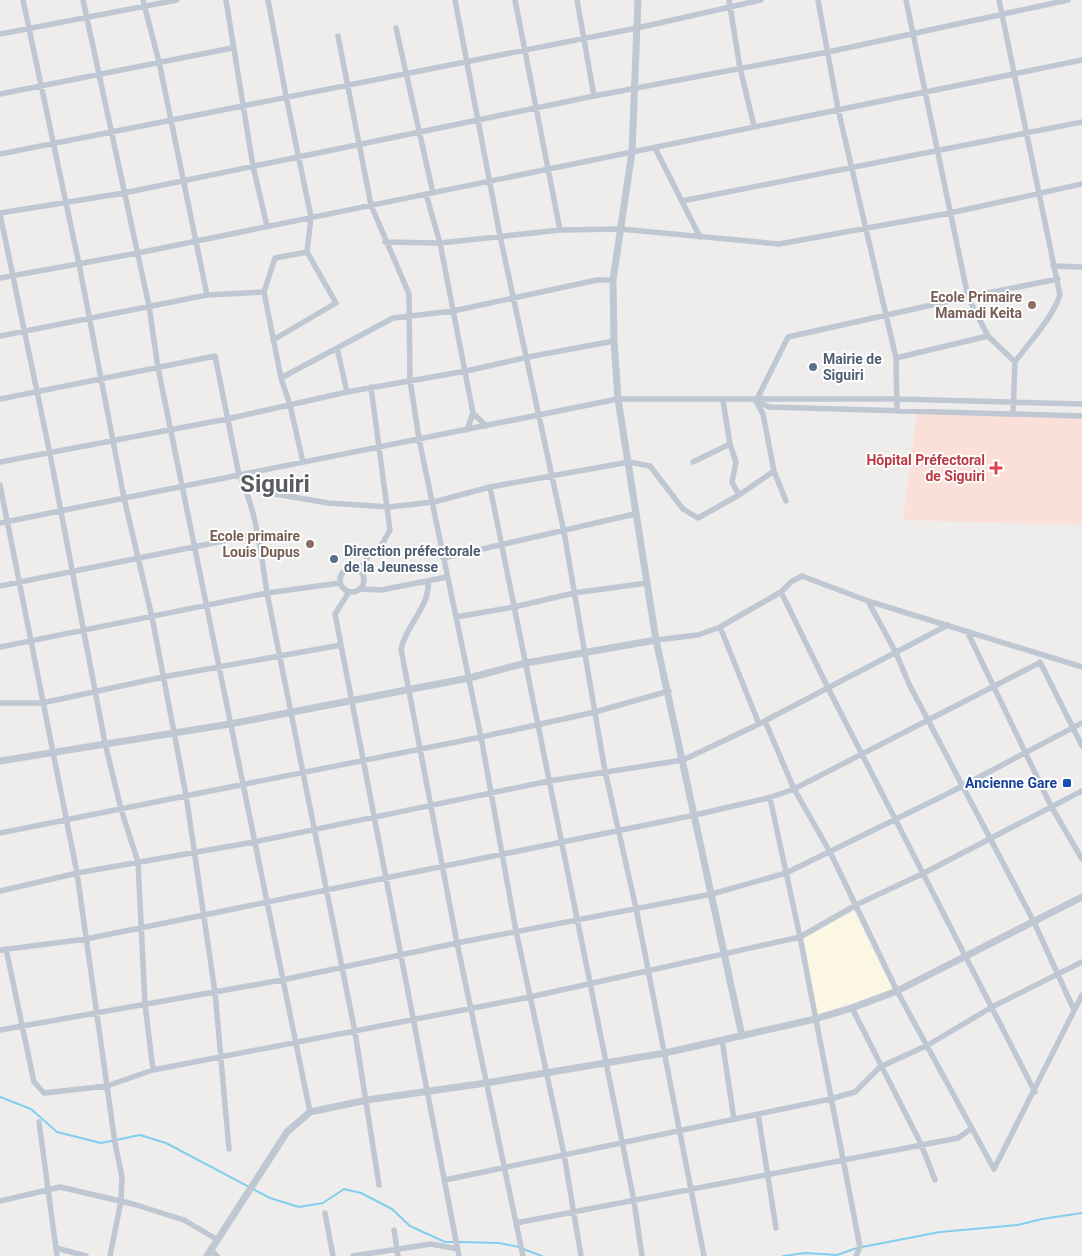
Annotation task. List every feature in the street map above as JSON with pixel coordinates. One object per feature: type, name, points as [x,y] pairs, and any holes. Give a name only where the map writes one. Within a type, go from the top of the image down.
[{"type":"street","points":[[23,0],[43,84],[100,379],[124,498],[152,617],[173,735],[186,795],[215,992],[229,1148]]},
{"type":"street","points":[[83,0],[149,306],[158,368],[172,429],[242,785],[310,1112]]},
{"type":"street","points":[[0,34],[144,3],[177,0]]},
{"type":"street","points":[[226,0],[232,48],[244,105],[253,166],[267,226]]},
{"type":"street","points":[[268,0],[311,217],[307,252],[336,303],[273,340]]},
{"type":"street","points":[[455,0],[500,236],[528,357],[564,532],[605,771],[636,908],[704,1256]]},
{"type":"street","points":[[515,0],[560,230]]},
{"type":"street","points":[[577,0],[594,96]]},
{"type":"street","points":[[638,0],[632,152],[613,280],[614,341],[618,399],[656,640],[669,691],[742,1036]]},
{"type":"street","points":[[0,154],[406,72],[637,28],[730,3],[761,0]]},
{"type":"street","points":[[818,0],[838,109],[896,358],[897,411]]},
{"type":"street","points":[[906,0],[968,297],[988,336],[1015,362]]},
{"type":"street","points":[[998,0],[1060,295],[1054,312],[1034,335],[1015,362],[1014,414]]},
{"type":"street","points":[[153,1070],[145,1004],[138,862],[121,808],[105,743],[50,454],[0,213],[124,193],[359,146],[479,119],[828,52],[1068,0]]},
{"type":"street","points":[[144,3],[159,62],[207,295]]},
{"type":"street","points":[[730,3],[740,68],[754,126]]},
{"type":"street","points":[[396,28],[466,371],[473,413],[467,430]]},
{"type":"street","points":[[338,36],[371,206],[385,242],[410,294],[410,380],[419,439],[434,502],[446,577],[481,737],[516,931],[545,1074],[564,1154],[581,1256]]},
{"type":"street","points":[[0,94],[232,48]]},
{"type":"street","points":[[0,278],[138,253],[1082,60]]},
{"type":"street","points":[[682,201],[1082,122]]},
{"type":"street","points":[[655,148],[700,237]]},
{"type":"street","points":[[385,242],[440,243],[560,230],[620,229],[778,244],[950,214],[1082,184]]},
{"type":"street","points":[[303,462],[290,405],[281,378],[264,292],[275,258],[307,252]]},
{"type":"street","points":[[1053,266],[1082,267]]},
{"type":"street","points":[[756,401],[788,337],[1058,279]]},
{"type":"street","points":[[281,378],[393,318],[453,310],[597,280],[613,280]]},
{"type":"street","points":[[0,336],[207,295],[264,292]]},
{"type":"street","points":[[896,358],[988,336]]},
{"type":"street","points":[[0,462],[227,419],[371,387],[466,371],[614,341]]},
{"type":"street","points":[[337,348],[347,392]]},
{"type":"street","points":[[0,399],[214,356],[239,475],[246,489],[258,534],[279,656],[327,890],[367,1100],[379,1184]]},
{"type":"street","points":[[359,570],[371,552],[381,546],[390,530],[389,507],[371,387]]},
{"type":"street","points":[[0,523],[618,399],[756,401],[766,399],[897,399],[1082,404]]},
{"type":"street","points":[[723,401],[730,444],[736,462],[732,482],[739,495]]},
{"type":"street","points":[[756,401],[769,407],[1082,416]]},
{"type":"street","points":[[756,401],[763,414],[774,471],[786,501]]},
{"type":"street","points":[[473,413],[486,426]]},
{"type":"street","points":[[693,462],[730,444]]},
{"type":"street","points":[[246,489],[328,503],[389,507],[434,502],[490,487],[629,462],[650,466],[683,509],[698,518],[739,495],[774,471]]},
{"type":"street","points":[[0,485],[77,873],[115,1140],[122,1176],[121,1201],[110,1256]]},
{"type":"street","points":[[490,487],[634,1201],[642,1256]]},
{"type":"street","points":[[443,558],[564,532],[635,514]]},
{"type":"street","points":[[0,586],[258,534]]},
{"type":"street","points":[[340,583],[344,571],[352,568],[359,570],[364,577],[361,589]]},
{"type":"street","points":[[0,761],[105,743],[173,735],[469,678],[526,663],[656,640],[698,635],[720,628],[782,592],[791,582],[802,576],[868,600],[1046,658],[1082,667]]},
{"type":"street","points":[[353,1256],[397,1253],[431,1244],[458,1247],[412,1020],[335,614],[349,592],[361,589],[381,590],[446,577]]},
{"type":"street","points":[[428,581],[427,596],[406,634],[401,649],[457,943],[523,1256]]},
{"type":"street","points":[[0,647],[267,593],[340,583]]},
{"type":"street","points":[[340,583],[349,592]]},
{"type":"street","points":[[456,617],[514,607],[574,593],[646,583]]},
{"type":"street","points":[[782,592],[828,688],[1035,1092]]},
{"type":"street","points":[[868,600],[927,720],[1034,922],[1074,1010]]},
{"type":"street","points":[[0,891],[77,873],[195,854],[550,781],[683,760],[762,723],[948,626]]},
{"type":"street","points":[[720,628],[762,723],[794,789],[830,852],[897,991],[994,1169],[1035,1092],[1082,995]]},
{"type":"street","points":[[967,632],[1052,806],[1082,858]]},
{"type":"street","points":[[0,703],[42,703],[219,666],[341,646]]},
{"type":"street","points":[[1046,658],[794,789],[770,798],[695,815],[86,939],[3,950],[34,1082],[44,1093],[107,1086],[153,1070],[354,1032],[470,1007],[530,997],[800,938],[856,905],[924,873],[1082,791]]},
{"type":"street","points":[[1039,663],[1082,746]]},
{"type":"street","points":[[0,826],[1,833],[362,759],[481,737],[595,712],[669,691]]},
{"type":"street","points":[[0,1030],[282,980],[516,931],[712,894],[786,873],[895,820],[1082,723]]},
{"type":"street","points":[[770,798],[800,938],[814,1019],[860,1247],[856,1256]]},
{"type":"street","points":[[217,1256],[209,1253],[252,1186],[287,1132],[310,1112],[367,1100],[427,1093],[665,1053],[814,1019],[852,1008],[897,991],[1082,897]]},
{"type":"street","points":[[445,1180],[830,1099],[855,1092],[880,1067],[928,1045],[992,1007],[1082,962]]},
{"type":"street","points":[[852,1008],[880,1067],[921,1144],[935,1180]]},
{"type":"street","points":[[722,1040],[734,1119]]},
{"type":"street","points":[[758,1114],[776,1228]]},
{"type":"street","points":[[39,1122],[57,1256]]},
{"type":"street","points":[[516,1223],[958,1138],[971,1129]]},
{"type":"street","points":[[0,1201],[60,1187],[121,1201],[184,1220],[218,1240]]},
{"type":"street","points":[[325,1213],[333,1256]]},
{"type":"street","points":[[394,1230],[397,1253]]},
{"type":"street","points":[[56,1248],[86,1256]]},
{"type":"shaded area","name":"Hôpital Préfectoral de Siguiri","points":[[917,412],[1082,416],[1082,525],[903,520]]},
{"type":"shaded area","points":[[854,911],[893,990],[817,1014],[804,938]]},
{"type":"waterway","points":[[0,1097],[31,1109],[57,1132],[101,1143],[140,1135],[166,1143],[270,1198],[299,1207],[323,1203],[344,1189],[361,1193],[392,1209],[410,1226],[445,1242],[454,1242]]},
{"type":"waterway","points":[[862,1247],[940,1232],[1018,1225],[1082,1213]]},
{"type":"waterway","points":[[459,1242],[499,1243],[519,1247]]},
{"type":"waterway","points":[[783,1256],[805,1253],[837,1255],[857,1248]]},
{"type":"waterway","points":[[523,1249],[542,1256]]},
{"type":"place","name":"Ecole Primaire Mamadi Keita","points":[[1032,305]]},
{"type":"place","name":"Mairie de Siguiri","points":[[813,367]]},
{"type":"place","name":"Hôpital Préfectoral de Siguiri","points":[[996,468]]},
{"type":"place","name":"Ecole primaire Louis Dupus","points":[[310,544]]},
{"type":"place","name":"Direction préfectorale de la Jeunesse","points":[[334,559]]},
{"type":"place","name":"Ancienne Gare","points":[[1067,783]]},
{"type":"district","name":"Siguiri","points":[[275,484]]}]
